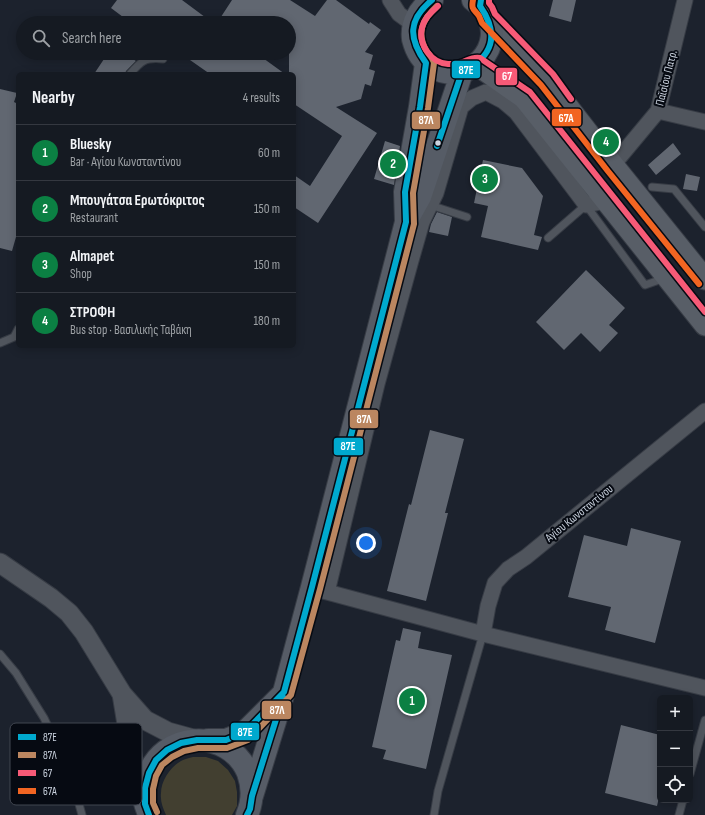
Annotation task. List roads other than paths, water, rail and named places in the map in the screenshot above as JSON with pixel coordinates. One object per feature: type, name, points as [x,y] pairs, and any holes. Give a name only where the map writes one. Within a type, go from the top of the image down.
[{"type":"main road","points":[[432,0],[423,7],[417,16],[413,36],[419,56],[434,69],[443,72],[453,73],[470,68],[486,55],[492,30],[481,6]]},
{"type":"main road","points":[[481,6],[546,80],[705,278]]},
{"type":"main road","points":[[250,806],[284,692],[320,590],[406,222],[405,192],[426,63]]},
{"type":"main road","points":[[470,68],[524,98],[705,325]]},
{"type":"main road","points":[[406,222],[420,197],[470,68]]},
{"type":"main road","points":[[147,809],[145,788],[149,773],[156,760],[168,750],[182,742],[226,740],[244,733],[284,692]]},
{"type":"main road","points":[[202,740],[222,745],[235,754],[245,766],[251,781],[250,806]]},
{"type":"street","points":[[390,0],[399,14],[414,25]]},
{"type":"street","name":"Παϊσίου Πατρ.","points":[[613,165],[658,111],[685,0]]},
{"type":"street","points":[[606,201],[586,206],[516,112],[503,101],[486,92],[472,98],[461,107],[436,193],[422,222],[320,590],[483,634],[705,688]]},
{"type":"street","points":[[658,111],[705,122]]},
{"type":"street","name":"Αγίου Κωνσταντίνου","points":[[483,634],[488,606],[495,583],[508,569],[526,557],[705,411]]},
{"type":"street","points":[[0,563],[51,598],[69,613],[84,632],[122,694],[145,720],[168,732],[202,740]]},
{"type":"street","points":[[122,694],[127,723]]},
{"type":"street","points":[[142,796],[147,809]]},
{"type":"lane","points":[[132,72],[139,64],[147,60]]},
{"type":"lane","points":[[652,187],[674,189],[705,227]]},
{"type":"lane","points":[[430,205],[467,217]]},
{"type":"lane","points":[[548,238],[586,206],[645,285],[667,277]]},
{"type":"lane","points":[[0,343],[14,337],[16,333]]},
{"type":"lane","points":[[434,815],[438,791],[483,634]]},
{"type":"lane","points":[[0,654],[16,673],[46,723]]},
{"type":"lane","points":[[692,767],[705,720]]},
{"type":"lane","points":[[679,815],[682,803]]},
{"type":"lane","points":[[79,805],[82,815]]},
{"type":"place","name":"ΣΤΡΟΦΗ","points":[[606,142]]},
{"type":"place","name":"Μπουγάτσα Ερωτόκριτος","points":[[393,164]]},
{"type":"place","name":"Almapet","points":[[485,179]]},
{"type":"place","name":"Bluesky","points":[[412,701]]}]
